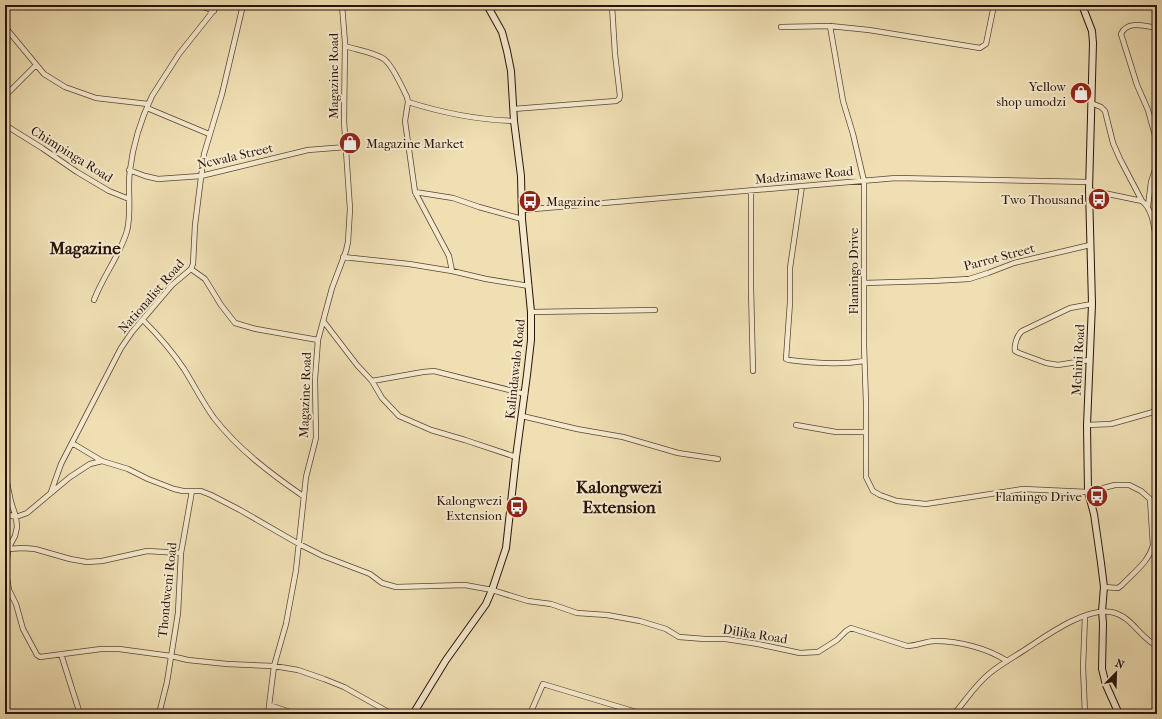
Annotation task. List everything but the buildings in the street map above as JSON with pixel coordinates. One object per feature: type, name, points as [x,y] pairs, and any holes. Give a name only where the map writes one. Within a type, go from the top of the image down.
[{"type":"street","points":[[198,5],[214,11]]},
{"type":"street","points":[[94,300],[120,248],[127,230],[129,170],[136,138],[147,106],[179,54],[218,5]]},
{"type":"street","name":"Nationalist Road","points":[[50,494],[61,464],[121,348],[132,332],[172,286],[191,268],[194,259],[195,225],[204,154],[222,94],[243,5]]},
{"type":"street","name":"Magazine Road","points":[[268,714],[274,666],[286,624],[296,570],[306,477],[316,438],[315,379],[318,340],[332,288],[348,242],[350,209],[344,121],[345,46],[342,5]]},
{"type":"street","points":[[489,7],[497,5]]},
{"type":"street","points":[[781,27],[830,26],[870,30],[980,48],[986,44],[994,5]]},
{"type":"street","name":"Mchini Road","points":[[1082,5],[1092,31],[1094,43],[1089,182],[1092,304],[1087,425],[1088,492],[1094,514],[1102,563],[1104,587],[1102,611],[1102,669],[1106,685],[1119,714]]},
{"type":"street","points":[[513,109],[616,101],[619,99],[612,6]]},
{"type":"street","name":"Kalindawalo Road","points":[[412,714],[446,660],[486,604],[506,548],[531,340],[531,312],[522,218],[521,176],[514,120],[511,71],[502,32],[489,7]]},
{"type":"street","points":[[1157,28],[1136,25],[1129,26],[1123,30],[1121,34],[1148,110],[1157,143]]},
{"type":"street","name":"Flamingo Drive","points":[[830,26],[843,101],[853,134],[864,181],[864,362],[866,477],[869,484],[873,491],[897,501],[926,504],[1023,489],[1088,492],[1115,485],[1129,485],[1141,491],[1149,498],[1153,545],[1150,555],[1120,587],[1104,587]]},
{"type":"street","points":[[5,27],[44,74],[54,81],[72,90],[96,98],[147,106],[209,134]]},
{"type":"street","points":[[345,46],[378,56],[385,60],[407,97],[408,102],[405,121],[415,192],[449,256],[452,271]]},
{"type":"street","points":[[5,96],[36,65]]},
{"type":"street","points":[[408,102],[436,111],[489,120],[514,120]]},
{"type":"street","points":[[1091,103],[1105,111],[1113,143],[1120,159],[1142,201],[1148,206]]},
{"type":"street","name":"Chimpinga Road","points":[[5,125],[77,172],[110,191],[128,199]]},
{"type":"street","name":"Ncwala Street","points":[[129,170],[158,179],[201,176],[308,150],[346,148]]},
{"type":"street","points":[[1157,164],[1151,182],[1148,206],[1153,219],[1157,244]]},
{"type":"street","name":"Madzimawe Road","points":[[522,210],[903,178],[1089,182]]},
{"type":"street","points":[[802,186],[790,268],[790,302],[786,359],[820,363],[848,364],[864,362]]},
{"type":"street","points":[[1089,190],[1142,201]]},
{"type":"street","points":[[751,191],[753,371]]},
{"type":"street","points":[[415,192],[453,198],[479,207],[522,218]]},
{"type":"street","name":"Parrot Street","points":[[864,283],[969,278],[988,273],[1014,263],[1090,245]]},
{"type":"street","points":[[343,257],[408,264],[529,286]]},
{"type":"street","points":[[191,268],[205,279],[221,305],[235,323],[256,329],[318,340]]},
{"type":"street","points":[[1089,360],[1058,365],[1046,363],[1019,354],[1014,348],[1022,331],[1070,308],[1092,304]]},
{"type":"street","points":[[531,312],[655,310]]},
{"type":"street","points":[[143,320],[165,342],[214,418],[230,436],[279,480],[303,496]]},
{"type":"street","points":[[324,322],[357,365],[372,381],[382,398],[399,416],[431,430],[516,457]]},
{"type":"street","points":[[372,381],[434,371],[525,394]]},
{"type":"street","points":[[1087,425],[1111,424],[1157,411]]},
{"type":"street","points":[[522,416],[577,429],[623,437],[678,453],[718,460]]},
{"type":"street","points":[[796,425],[836,432],[866,432]]},
{"type":"street","points":[[72,443],[102,461],[128,469],[174,489],[201,491],[211,495],[298,544],[323,556],[370,574],[382,583],[396,587],[465,585],[492,590]]},
{"type":"street","points":[[5,514],[16,517],[27,512],[70,477],[90,464],[102,461]]},
{"type":"street","points":[[5,473],[11,502],[16,517],[15,536],[8,549],[6,573],[9,590],[16,604],[23,629],[37,655],[62,654],[101,649],[119,649],[171,656],[188,660],[227,664],[274,666],[298,670],[344,687],[392,714]]},
{"type":"street","name":"Thondweni Road","points":[[159,714],[178,613],[181,553],[192,491]]},
{"type":"street","points":[[8,549],[35,549],[70,559],[87,562],[102,561],[147,551],[181,553]]},
{"type":"street","name":"Dilika Road","points":[[492,590],[528,601],[550,604],[577,613],[607,615],[640,621],[666,629],[678,637],[726,639],[804,654],[818,652],[837,640],[849,629],[855,628],[907,646],[934,641],[963,644],[997,655],[1006,661]]},
{"type":"street","points":[[954,714],[984,678],[1006,661],[1061,626],[1085,616],[1102,611],[1115,613],[1127,619],[1145,638],[1157,646]]},
{"type":"street","points":[[1085,616],[1085,714]]},
{"type":"street","points":[[62,654],[80,714]]},
{"type":"street","points":[[530,714],[543,684],[643,714]]},
{"type":"street","points":[[269,705],[296,714]]},
{"type":"street","points":[[1141,714],[1157,712]]},
{"type":"place","name":"Yellow shop umodzi","points":[[1081,93]]},
{"type":"place","name":"Magazine Market","points":[[350,143]]},
{"type":"place","name":"Two Thousand","points":[[1099,199]]},
{"type":"place","name":"Magazine","points":[[530,201]]},
{"type":"place","name":"Flamingo Drive","points":[[1097,496]]},
{"type":"place","name":"Kalongwezi Extension","points":[[517,507]]},
{"type":"district","name":"Magazine","points":[[85,248]]},
{"type":"district","name":"Kalongwezi Extension","points":[[619,497]]}]
